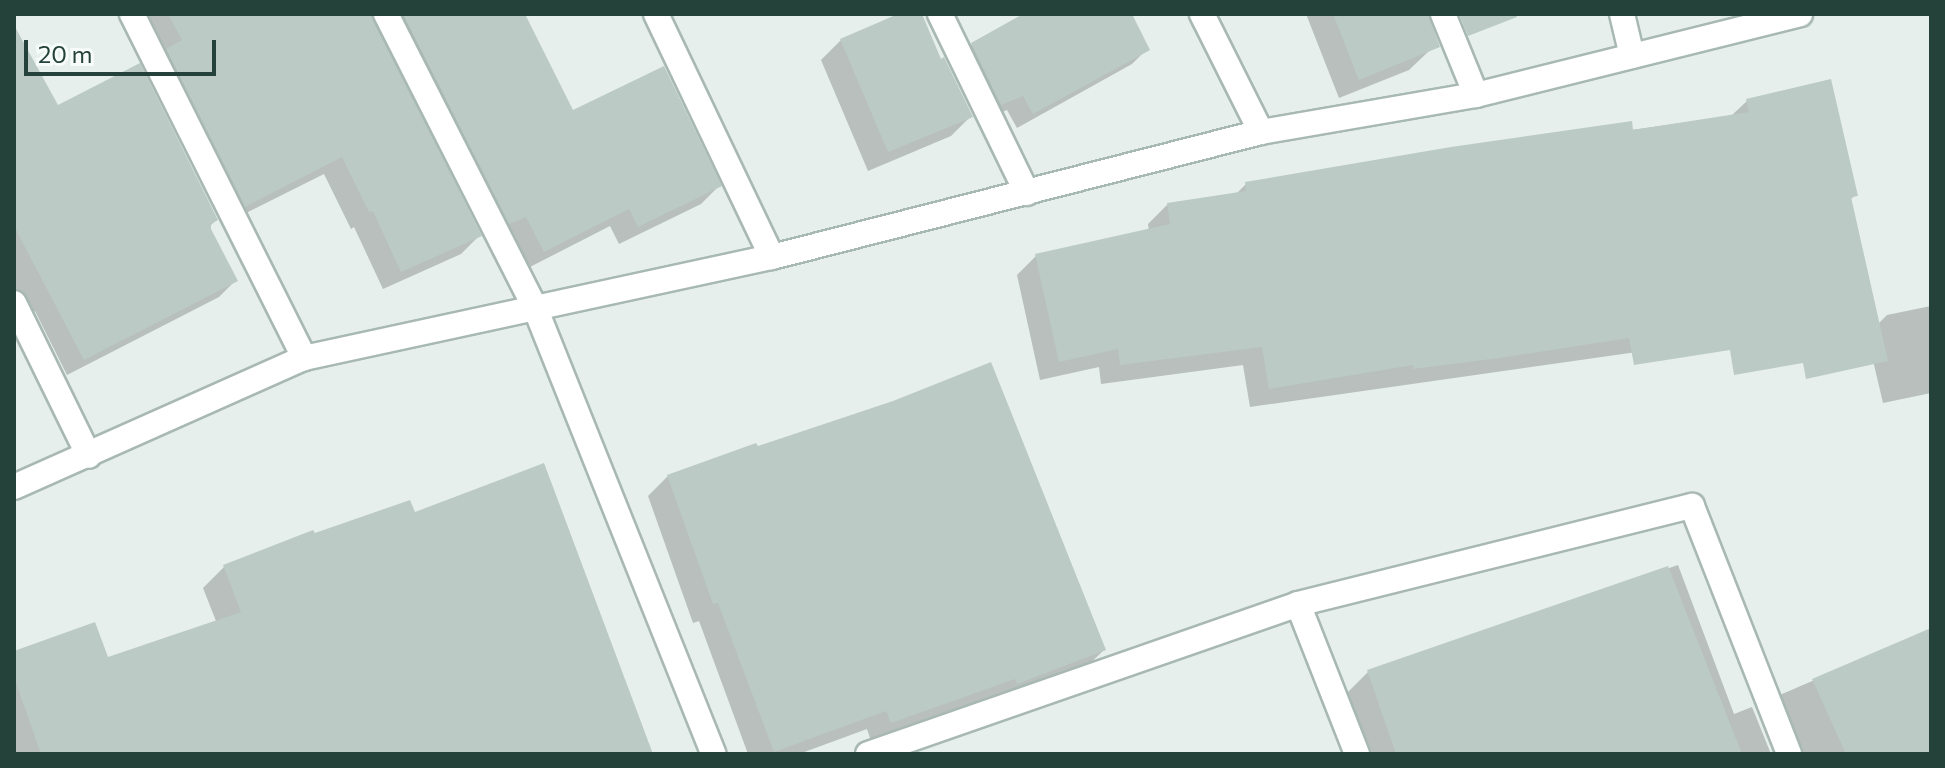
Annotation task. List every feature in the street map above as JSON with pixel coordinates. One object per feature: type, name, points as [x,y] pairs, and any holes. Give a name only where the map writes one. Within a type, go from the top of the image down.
[{"type":"street","points":[[132,14],[304,358]]},
{"type":"street","points":[[386,14],[536,310],[714,754]]},
{"type":"street","points":[[656,14],[772,257]]},
{"type":"street","points":[[940,14],[1027,193]]},
{"type":"street","points":[[1202,14],[1261,132]]},
{"type":"street","points":[[1443,14],[1476,95]]},
{"type":"street","points":[[1622,14],[1632,56]]},
{"type":"street","points":[[14,487],[304,358],[772,257],[1261,132],[1476,95],[1800,14]]},
{"type":"street","points":[[14,303],[89,456]]},
{"type":"street","points":[[868,754],[1298,604],[1692,506],[1789,754]]},
{"type":"street","points":[[1298,604],[1357,754]]},
{"type":"building","points":[[168,14],[371,14],[482,236],[401,272],[373,211],[369,212],[342,157],[245,207],[166,49],[182,40]]},
{"type":"building","points":[[403,14],[525,14],[573,110],[664,66],[722,186],[638,227],[629,209],[544,252],[526,217],[509,224]]},
{"type":"building","points":[[898,14],[922,14],[941,59],[944,57],[973,117],[888,152],[840,39]]},
{"type":"building","points":[[1023,14],[1132,14],[1150,50],[1033,114],[1023,96],[1001,105],[971,43]]},
{"type":"building","points":[[1333,14],[1428,14],[1440,47],[1359,80]]},
{"type":"building","points":[[1459,14],[1516,14],[1517,17],[1468,36]]},
{"type":"building","points":[[14,25],[58,105],[140,63],[218,220],[211,224],[211,229],[238,281],[84,360],[14,226]]},
{"type":"building","points":[[1831,79],[1858,196],[1851,197],[1888,361],[1806,379],[1803,363],[1734,375],[1730,350],[1634,365],[1629,338],[1413,369],[1413,365],[1269,389],[1262,347],[1120,365],[1118,349],[1059,362],[1035,254],[1170,224],[1167,203],[1246,191],[1245,182],[1451,147],[1632,121],[1633,130],[1749,112],[1746,99]]},
{"type":"building","points":[[991,362],[1106,650],[1017,684],[1015,679],[891,723],[886,711],[774,752],[718,603],[713,604],[667,475],[756,443],[758,446],[893,401]]},
{"type":"building","points":[[544,463],[653,754],[41,754],[14,677],[14,651],[95,622],[108,657],[241,612],[223,565],[313,530],[315,533],[410,500],[415,512]]},
{"type":"building","points":[[1668,566],[1742,754],[1396,754],[1367,670]]},
{"type":"building","points":[[1931,628],[1931,754],[1846,754],[1812,679]]}]
